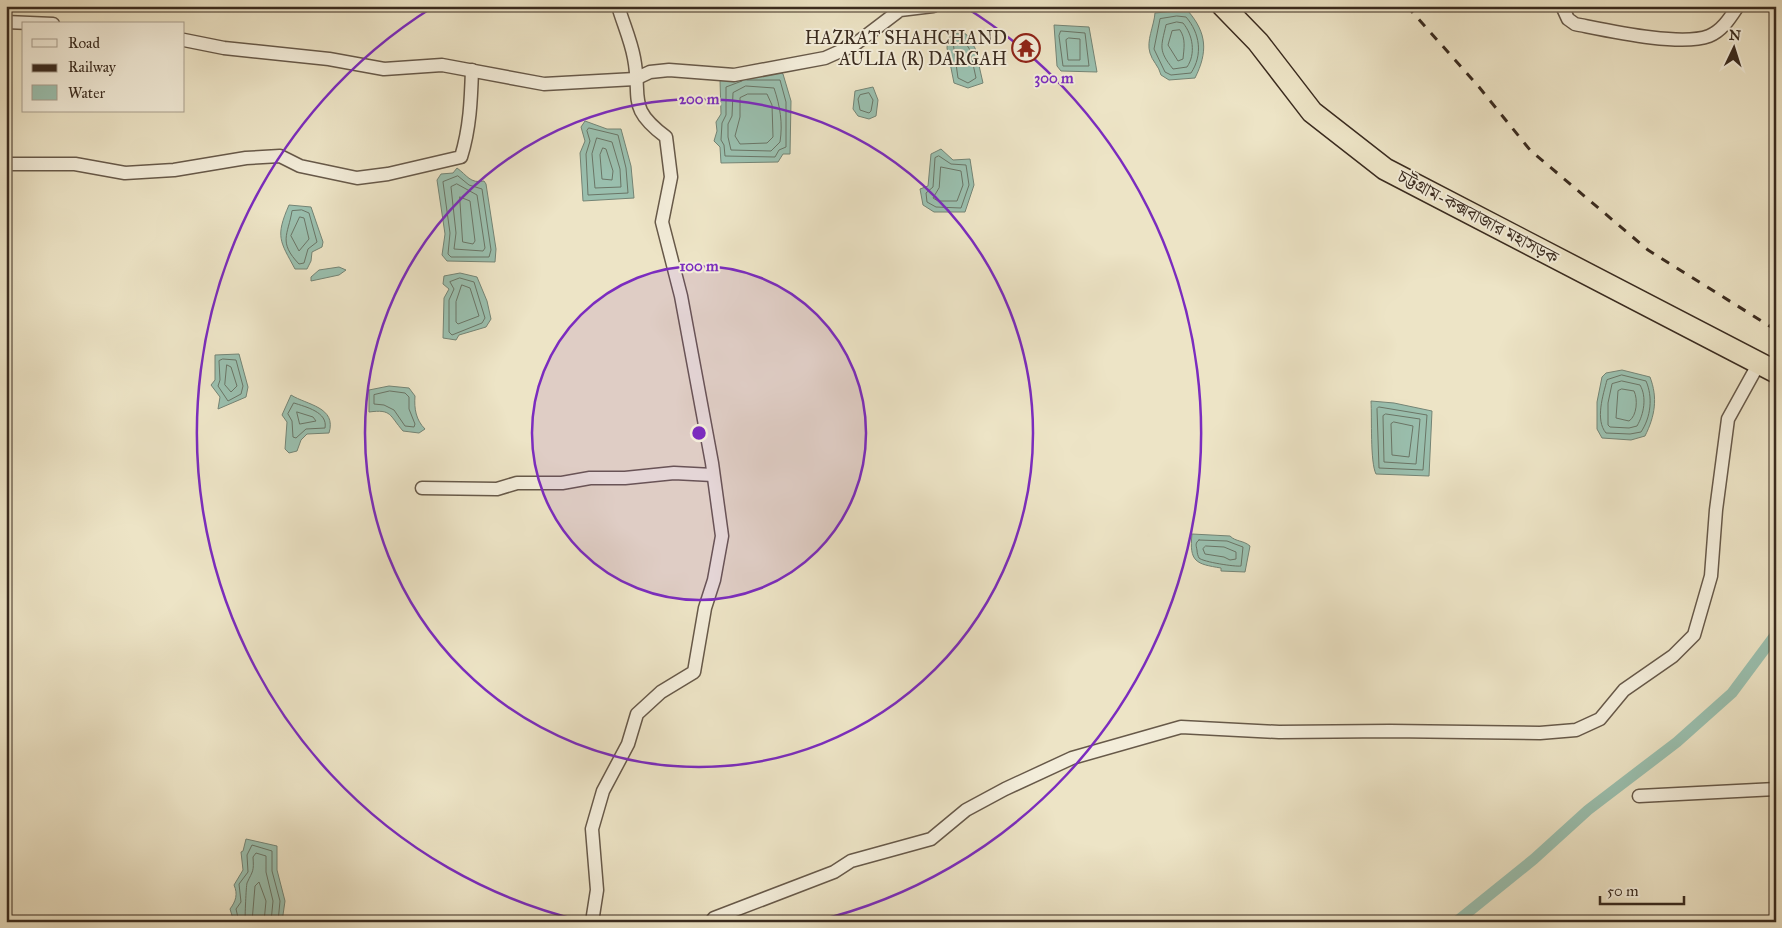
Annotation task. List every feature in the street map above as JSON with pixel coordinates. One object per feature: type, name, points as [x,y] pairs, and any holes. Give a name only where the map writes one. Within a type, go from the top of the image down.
[{"type":"highway","name":"চট্টগ্রাম-কক্সবাজার মহাসড়ক","points":[[1223,6],[1258,42],[1312,112],[1385,169],[1767,368]]},
{"type":"street","points":[[185,40],[224,48],[329,59],[384,69],[442,65],[544,84],[635,79],[650,72],[669,70],[734,75],[825,58],[854,45],[900,10],[933,6]]},
{"type":"street","points":[[1562,6],[1568,19],[1575,24],[1634,36],[1671,39],[1708,36],[1718,31],[1738,6]]},
{"type":"street","points":[[592,922],[597,890],[592,829],[603,791],[628,744],[637,714],[661,692],[694,672],[705,608],[714,580],[722,536],[681,296],[662,222],[671,177],[666,137],[648,124],[641,112],[635,79],[634,59],[614,7]]},
{"type":"street","points":[[6,22],[22,23]]},
{"type":"street","points":[[6,164],[75,164],[126,173],[174,170],[246,158],[280,156],[300,166],[357,178],[388,174],[461,157],[466,141],[471,105],[472,70]]},
{"type":"street","points":[[711,922],[714,918],[834,872],[852,861],[931,839],[966,810],[1005,789],[1072,758],[1181,727],[1279,732],[1540,733],[1576,730],[1600,719],[1624,690],[1673,656],[1694,635],[1711,576],[1716,510],[1728,419],[1767,368]]},
{"type":"street","points":[[422,488],[498,489],[517,483],[562,483],[590,478],[625,478],[674,473],[713,475]]},
{"type":"street","points":[[1639,796],[1776,789]]},
{"type":"water","points":[[1188,11],[1202,35],[1204,51],[1195,78],[1169,80],[1161,75],[1150,53],[1150,38],[1155,13]]},
{"type":"water","points":[[1054,25],[1089,27],[1097,72],[1061,71],[1057,66]]},
{"type":"water","points":[[957,33],[966,34],[975,48],[983,83],[968,88],[954,83],[947,48],[948,38]]},
{"type":"water","points":[[780,72],[783,74],[791,101],[790,154],[783,154],[778,162],[721,163],[720,147],[714,141],[717,131],[716,122],[721,114],[720,80]]},
{"type":"water","points":[[873,87],[878,100],[876,116],[869,119],[858,116],[853,109],[855,91]]},
{"type":"water","points":[[585,121],[607,129],[621,129],[631,166],[634,198],[583,201],[580,153],[585,141],[581,127]]},
{"type":"water","points":[[941,149],[953,160],[970,159],[974,185],[965,212],[934,212],[923,205],[920,189],[928,186],[931,154]]},
{"type":"water","points":[[457,168],[472,180],[484,181],[486,184],[496,249],[495,262],[447,261],[442,255],[445,234],[437,180],[441,174],[453,173]]},
{"type":"water","points":[[289,205],[311,207],[323,242],[322,247],[312,252],[311,261],[307,269],[295,269],[281,238],[282,225]]},
{"type":"water","points":[[339,267],[346,270],[339,275],[311,281],[311,277],[319,270]]},
{"type":"water","points":[[460,273],[477,277],[487,301],[491,319],[486,327],[459,335],[456,340],[443,338],[444,298],[449,289],[443,284],[444,276]]},
{"type":"water","points":[[239,354],[248,387],[246,397],[218,409],[220,397],[211,385],[215,380],[215,355]]},
{"type":"water","points":[[1622,370],[1650,377],[1655,400],[1651,421],[1645,436],[1631,440],[1602,438],[1597,429],[1597,402],[1602,377],[1606,373]]},
{"type":"water","points":[[389,386],[409,388],[415,396],[415,410],[425,429],[419,433],[403,431],[386,412],[369,412],[369,390]]},
{"type":"water","points":[[291,395],[325,412],[330,424],[329,433],[307,434],[301,440],[297,451],[289,453],[285,449],[287,422],[282,415]]},
{"type":"water","points":[[1371,401],[1394,403],[1432,411],[1429,476],[1376,474],[1372,450]]},
{"type":"water","points":[[1192,534],[1230,536],[1250,546],[1245,572],[1221,571],[1221,568],[1200,563],[1193,556]]},
{"type":"water","points":[[246,839],[277,846],[277,870],[285,901],[282,922],[234,922],[230,909],[236,897],[234,885],[243,870],[241,852],[243,851]]},
{"type":"waterway","points":[[1456,922],[1534,859],[1588,810],[1677,742],[1732,693],[1776,634]]},
{"type":"railway","points":[[1407,6],[1479,87],[1530,150],[1648,250],[1776,330]]},
{"type":"place","name":"HAZRAT SHAHCHAND AULIA (R) DARGAH","points":[[1026,48]]}]
